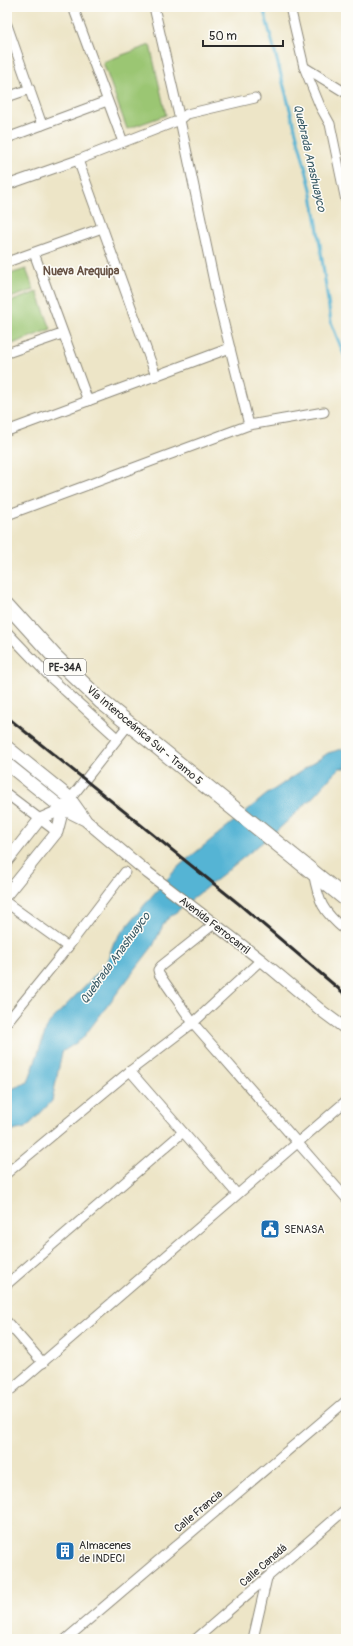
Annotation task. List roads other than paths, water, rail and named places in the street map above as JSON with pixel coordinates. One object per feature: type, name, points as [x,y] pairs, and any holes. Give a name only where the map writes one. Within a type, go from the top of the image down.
[{"type":"highway","name":"Vía Interoceánica Sur - Tramo 5","points":[[7,604],[55,657],[129,724],[313,872]]},
{"type":"highway","name":"PE-34A","points":[[313,872],[346,900]]},
{"type":"main road","name":"Avenida Ferrocarril","points":[[7,747],[70,798]]},
{"type":"main road","name":"Avenida Ferrocarril","points":[[7,764],[63,808]]},
{"type":"street","points":[[73,7],[123,142]]},
{"type":"street","points":[[154,7],[180,120],[217,296],[249,425]]},
{"type":"street","points":[[290,7],[304,67],[320,106],[330,124],[346,197]]},
{"type":"street","points":[[8,29],[42,125]]},
{"type":"street","points":[[304,67],[346,93]]},
{"type":"street","points":[[7,97],[30,89]]},
{"type":"street","points":[[7,185],[78,160],[180,120],[186,114],[255,98]]},
{"type":"street","points":[[7,138],[107,101]]},
{"type":"street","points":[[78,160],[156,376]]},
{"type":"street","points":[[7,262],[102,228]]},
{"type":"street","points":[[34,253],[62,334],[88,401]]},
{"type":"street","points":[[7,353],[62,334]]},
{"type":"street","points":[[7,431],[230,348]]},
{"type":"street","points":[[7,514],[249,425],[324,412]]},
{"type":"street","points":[[7,632],[51,678],[117,738]]},
{"type":"street","points":[[7,894],[57,832],[63,808],[70,798],[129,724]]},
{"type":"street","points":[[7,794],[57,832]]},
{"type":"street","name":"Avenida Ferrocarril","points":[[70,798],[85,820]]},
{"type":"street","points":[[7,861],[40,819],[63,808]]},
{"type":"street","name":"Avenida Ferrocarril","points":[[63,808],[85,820],[148,873],[261,960],[323,1012],[346,1029]]},
{"type":"street","points":[[7,1022],[68,947],[125,872]]},
{"type":"street","points":[[313,872],[318,899],[329,917],[346,931]]},
{"type":"street","points":[[7,902],[68,947]]},
{"type":"street","points":[[214,924],[158,970],[193,1023],[299,1142],[346,1198]]},
{"type":"street","points":[[7,1173],[130,1071],[193,1023],[261,960]]},
{"type":"street","points":[[130,1071],[237,1194]]},
{"type":"street","points":[[7,1393],[346,1101]]},
{"type":"street","points":[[7,1284],[183,1132]]},
{"type":"street","points":[[7,1322],[43,1363]]},
{"type":"street","name":"Calle Francia","points":[[66,1639],[346,1401]]},
{"type":"street","name":"Calle Canadá","points":[[196,1639],[346,1509]]},
{"type":"street","points":[[253,1639],[267,1578]]},
{"type":"water","points":[[346,748],[346,768],[339,768],[314,796],[280,828],[165,921],[153,946],[82,1039],[62,1052],[52,1101],[26,1128],[7,1132],[7,1091],[28,1082],[48,1024],[106,964],[114,942],[151,897],[179,866],[266,795],[328,753]]},
{"type":"waterway","name":"Quebrada Anashuayco","points":[[263,7],[311,189],[331,322],[346,360]]},
{"type":"railway","points":[[7,717],[239,904],[346,995]]},
{"type":"place","name":"SENASA","points":[[270,1229]]},
{"type":"place","name":"Almacenes de INDECI","points":[[65,1551]]},
{"type":"district","name":"Nueva Arequipa","points":[[81,271]]}]
